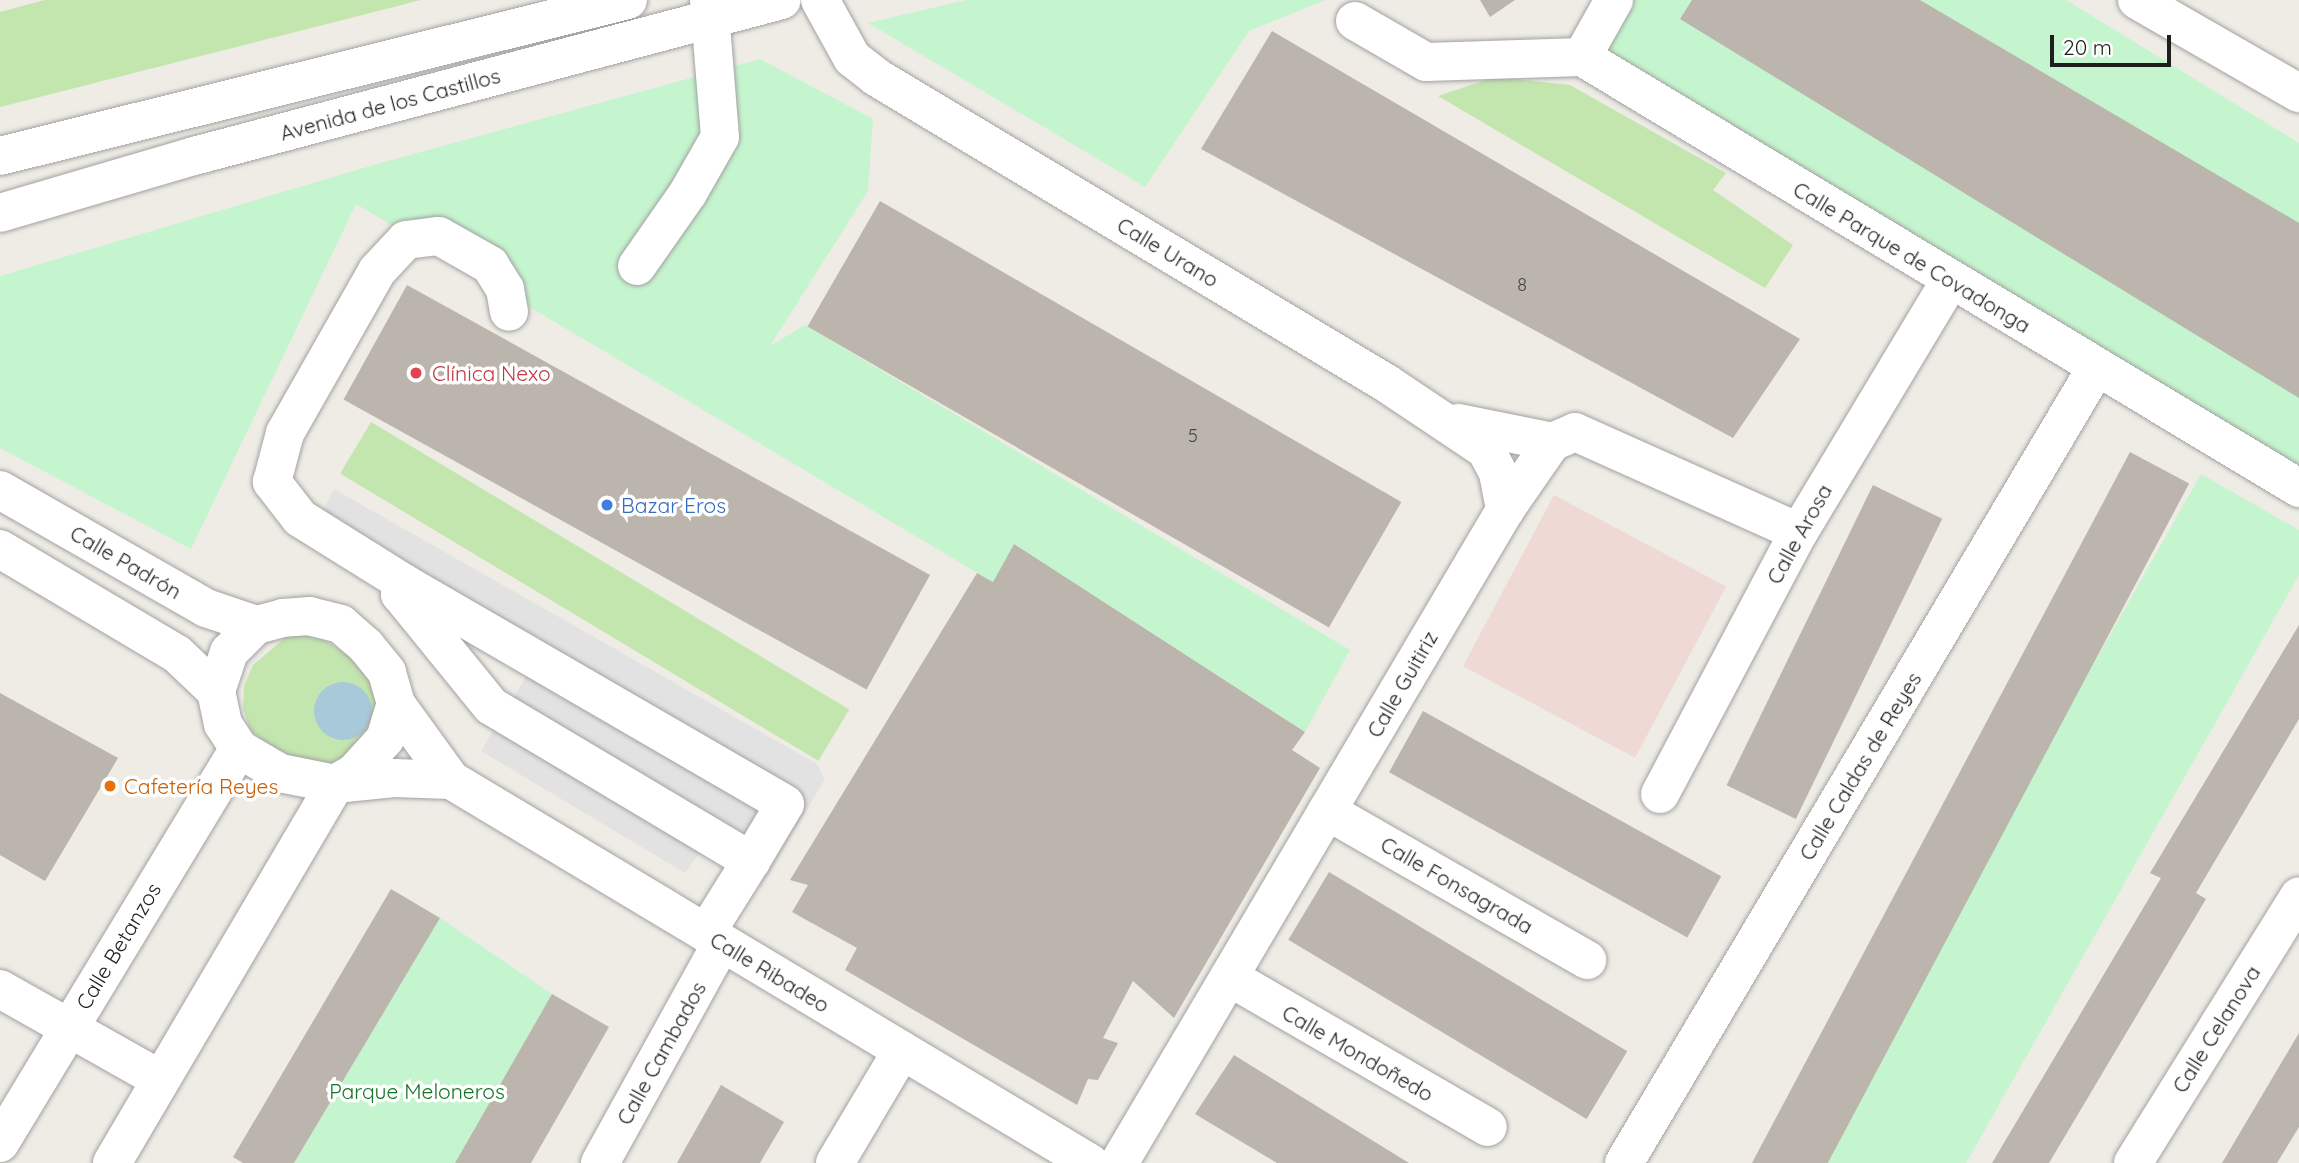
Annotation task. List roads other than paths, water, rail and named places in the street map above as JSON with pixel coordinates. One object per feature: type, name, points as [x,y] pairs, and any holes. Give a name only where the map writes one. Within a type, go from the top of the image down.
[{"type":"street","name":"Avenida de los Castillos","points":[[0,156],[628,0]]},
{"type":"street","name":"Avenida de los Castillos","points":[[0,213],[711,9],[782,0]]},
{"type":"street","name":"Calle Urano","points":[[820,0],[852,58],[876,77],[1442,419],[1486,450],[1498,473],[1505,510]]},
{"type":"street","points":[[1355,21],[1426,62],[1582,57],[1614,0]]},
{"type":"street","points":[[2137,0],[2299,93]]},
{"type":"street","points":[[636,267],[688,193],[720,137],[711,9]]},
{"type":"street","name":"Calle Parque de Covadonga","points":[[1582,57],[1950,281],[2299,488]]},
{"type":"street","points":[[509,312],[505,289],[490,265],[439,236],[406,240],[377,271],[285,433],[272,482],[300,519],[402,589],[491,706],[751,861]]},
{"type":"street","name":"Calle Arosa","points":[[1660,794],[1799,531],[1950,281]]},
{"type":"street","name":"Calle Caldas de Reyes","points":[[1624,1163],[2096,368]]},
{"type":"street","points":[[1442,419],[1552,442],[1575,432],[1799,531]]},
{"type":"street","name":"Calle Guitiriz","points":[[1119,1163],[1505,510],[1552,442]]},
{"type":"street","name":"Calle Padrón","points":[[0,489],[206,608],[256,625]]},
{"type":"street","points":[[0,549],[177,654],[216,691]]},
{"type":"street","points":[[366,646],[402,589]]},
{"type":"street","name":"Calle Cambados","points":[[402,589],[785,804],[751,861],[600,1163]]},
{"type":"street","points":[[111,1163],[335,784],[354,773],[385,739],[396,704],[387,672],[366,646],[341,624],[310,616],[256,625],[229,652],[216,691],[223,724],[239,749],[280,773],[335,784]]},
{"type":"street","name":"Calle Ribadeo","points":[[396,704],[451,780],[1090,1163]]},
{"type":"street","name":"Calle Betanzos","points":[[0,1143],[239,749]]},
{"type":"street","name":"Calle Ribadeo","points":[[335,784],[394,778],[451,780]]},
{"type":"street","name":"Calle Fonsagrada","points":[[1327,811],[1587,960]]},
{"type":"street","name":"Calle Celanova","points":[[2133,1163],[2299,896]]},
{"type":"street","name":"Calle Mondoñedo","points":[[1229,977],[1488,1127]]},
{"type":"street","points":[[0,989],[160,1079]]},
{"type":"street","points":[[835,1163],[902,1050]]},
{"type":"water","points":[[343,682],[354,684],[367,695],[372,711],[370,722],[359,735],[343,740],[332,738],[319,727],[314,711],[316,700],[327,687]]},
{"type":"place","name":"Clínica Nexo","points":[[416,373]]},
{"type":"place","name":"Bazar Eros","points":[[607,505]]},
{"type":"place","name":"Cafetería Reyes","points":[[110,786]]},
{"type":"park label","name":"Parque Meloneros","points":[[417,1091]]}]
